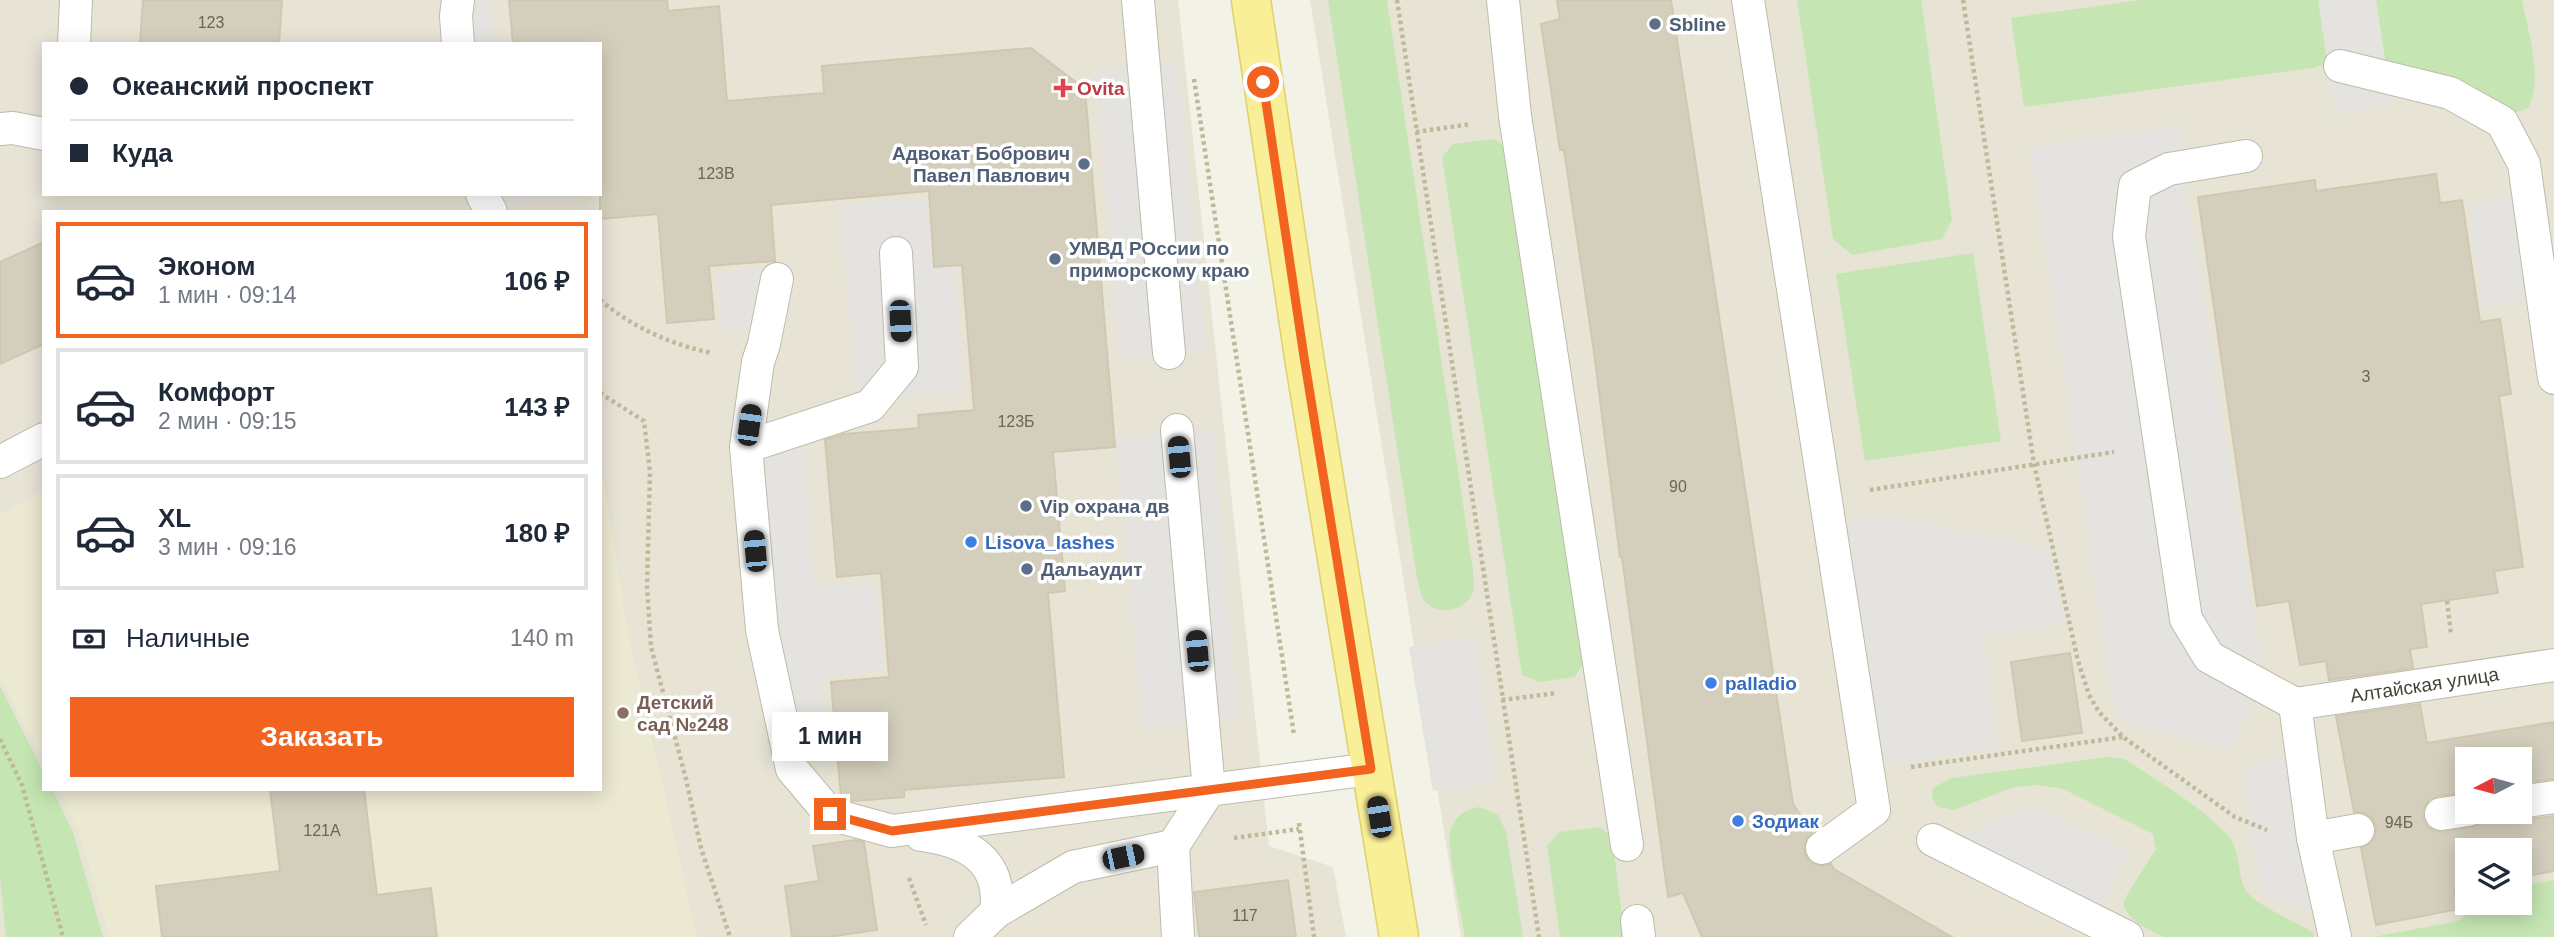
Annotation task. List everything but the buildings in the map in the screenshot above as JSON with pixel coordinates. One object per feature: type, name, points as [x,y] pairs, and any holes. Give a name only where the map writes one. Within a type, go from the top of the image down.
[{"type":"main road","points":[[1251,0],[1304,357],[1399,937]]},
{"type":"lane","points":[[74,42],[76,0]]},
{"type":"lane","points":[[458,0],[458,42]]},
{"type":"lane","points":[[1138,0],[1169,353]]},
{"type":"lane","points":[[1503,0],[1515,116],[1627,845]]},
{"type":"lane","points":[[1748,0],[1874,810],[1822,848]]},
{"type":"lane","points":[[2340,66],[2450,93],[2502,122],[2524,164],[2554,378]]},
{"type":"lane","points":[[0,129],[13,128],[42,134]]},
{"type":"lane","points":[[2246,156],[2169,169],[2135,186],[2129,236],[2186,619],[2209,657],[2295,704],[2313,838],[2335,937]]},
{"type":"lane","points":[[746,446],[870,406],[902,367],[896,253]]},
{"type":"lane","points":[[777,279],[758,362],[746,446],[762,630],[792,769],[830,814],[892,831],[938,837],[964,845],[977,855],[994,875],[998,892],[996,912]]},
{"type":"lane","points":[[1177,429],[1209,790],[1173,846],[1178,937]]},
{"type":"lane","points":[[0,462],[42,440]]},
{"type":"lane","name":"Алтайская улица","points":[[2295,704],[2554,665]]},
{"type":"lane","points":[[892,831],[1371,769]]},
{"type":"lane","points":[[2532,800],[2554,797]]},
{"type":"lane","points":[[2313,838],[2358,830]]},
{"type":"lane","points":[[1933,839],[2127,937]]},
{"type":"lane","points":[[970,937],[996,912],[1073,867],[1173,846]]},
{"type":"path","points":[[1396,0],[1539,937]]},
{"type":"path","points":[[1963,0],[2034,464],[2089,695],[2099,712],[2123,737],[2235,817],[2280,835],[2313,838]]},
{"type":"path","points":[[1193,68],[1300,778],[1299,829],[1314,937]]},
{"type":"path","points":[[1416,132],[1515,116]]},
{"type":"path","points":[[602,302],[617,314],[654,335],[701,351]]},
{"type":"path","points":[[602,394],[644,421],[650,472],[647,586],[651,647],[701,848],[730,937]]},
{"type":"path","points":[[1827,497],[2071,458]]},
{"type":"path","points":[[2447,601],[2451,635]]},
{"type":"path","points":[[1502,700],[1604,686]]},
{"type":"path","points":[[1869,773],[2123,737]]},
{"type":"path","points":[[0,738],[22,785],[63,937]]},
{"type":"path","points":[[915,893],[927,926]]},
{"type":"shaded area","points":[[0,0],[1178,0],[1269,846],[1333,867],[1346,937],[0,937]]},
{"type":"shaded area","points":[[1310,0],[2554,0],[2554,937],[1461,937]]},
{"type":"shaded area","points":[[2318,0],[2376,0],[2392,106],[2335,114]]},
{"type":"shaded area","points":[[491,1],[495,42],[442,42],[438,7]]},
{"type":"shaded area","points":[[1178,62],[1206,349],[1120,358],[1095,70]]},
{"type":"shaded area","points":[[2177,126],[2264,682],[2228,751],[2115,718],[2030,147]]},
{"type":"shaded area","points":[[497,196],[579,196],[579,197],[498,205]]},
{"type":"shaded area","points":[[949,196],[965,392],[857,401],[840,205]]},
{"type":"shaded area","points":[[2512,198],[2525,301],[2483,307],[2469,204]]},
{"type":"shaded area","points":[[785,266],[791,323],[722,330],[716,272]]},
{"type":"shaded area","points":[[1213,429],[1238,719],[1142,727],[1116,437]]},
{"type":"shaded area","points":[[803,448],[815,587],[875,581],[884,671],[822,676],[829,761],[798,763],[774,646],[756,453]]},
{"type":"shaded area","name":"Детский сад №248","points":[[602,473],[629,638],[697,937],[109,937],[78,829],[59,791],[602,791]]},
{"type":"shaded area","points":[[42,492],[42,758],[0,677],[0,514]]},
{"type":"shaded area","points":[[1889,516],[2050,549],[2066,623],[1983,636],[1999,748],[1880,766],[1843,522]]},
{"type":"shaded area","points":[[1473,636],[1496,781],[1433,791],[1409,647]]},
{"type":"shaded area","points":[[2291,754],[2319,917],[2261,893],[2242,769]]},
{"type":"shaded area","points":[[2034,805],[2129,852],[2102,907],[1960,836]]},
{"type":"green space","points":[[1328,0],[1387,0],[1473,570],[1474,590],[1469,599],[1450,610],[1428,605],[1422,597],[1417,578]]},
{"type":"green space","points":[[1797,0],[1921,0],[1952,220],[1942,239],[1852,255],[1833,239]]},
{"type":"green space","points":[[2140,0],[2320,0],[2328,63],[2312,68],[2024,107],[2011,18]]},
{"type":"green space","points":[[2376,0],[2522,0],[2535,70],[2533,97],[2528,108],[2505,112],[2386,68]]},
{"type":"green space","points":[[1495,139],[1507,149],[1584,661],[1575,677],[1539,682],[1522,675],[1442,157],[1453,144]]},
{"type":"green space","points":[[1973,253],[2001,441],[1865,461],[1836,274]]},
{"type":"green space","points":[[0,686],[42,769],[42,791],[53,791],[73,832],[103,937],[6,937],[0,878]]},
{"type":"green space","points":[[2107,757],[2125,759],[2218,825],[2232,842],[2246,891],[2267,907],[2314,933],[2314,937],[2164,937],[2145,928],[2130,916],[2123,904],[2156,849],[2153,834],[2063,789],[2039,785],[2014,787],[1954,810],[1938,807],[1932,799],[1933,788],[1952,778]]},
{"type":"green space","points":[[1480,807],[1498,815],[1506,831],[1523,937],[1465,937],[1449,840],[1454,822],[1460,815]]},
{"type":"green space","points":[[1600,827],[1612,837],[1625,937],[1560,937],[1547,846],[1559,832]]},
{"type":"green space","points":[[2554,880],[2554,937],[2373,937],[2458,921],[2466,915],[2532,915],[2532,884]]},
{"type":"place","name":"Sbline","points":[[1655,24]]},
{"type":"place","name":"Ovita","points":[[1063,88]]},
{"type":"place","name":"Адвокат Бобрович Павел Павлович","points":[[1084,164]]},
{"type":"place","name":"УМВД РОссии по приморскому краю","points":[[1055,259]]},
{"type":"place","name":"Vip охрана дв","points":[[1026,506]]},
{"type":"place","name":"Lisova_lashes","points":[[971,542]]},
{"type":"place","name":"Дальаудит","points":[[1027,569]]},
{"type":"place","name":"palladio","points":[[1711,683]]},
{"type":"place","name":"Детский сад №248","points":[[623,713]]},
{"type":"place","name":"Зодиак","points":[[1738,821]]},
{"type":"route","points":[[830,814],[892,831],[1371,769],[1304,357],[1263,82]]}]
